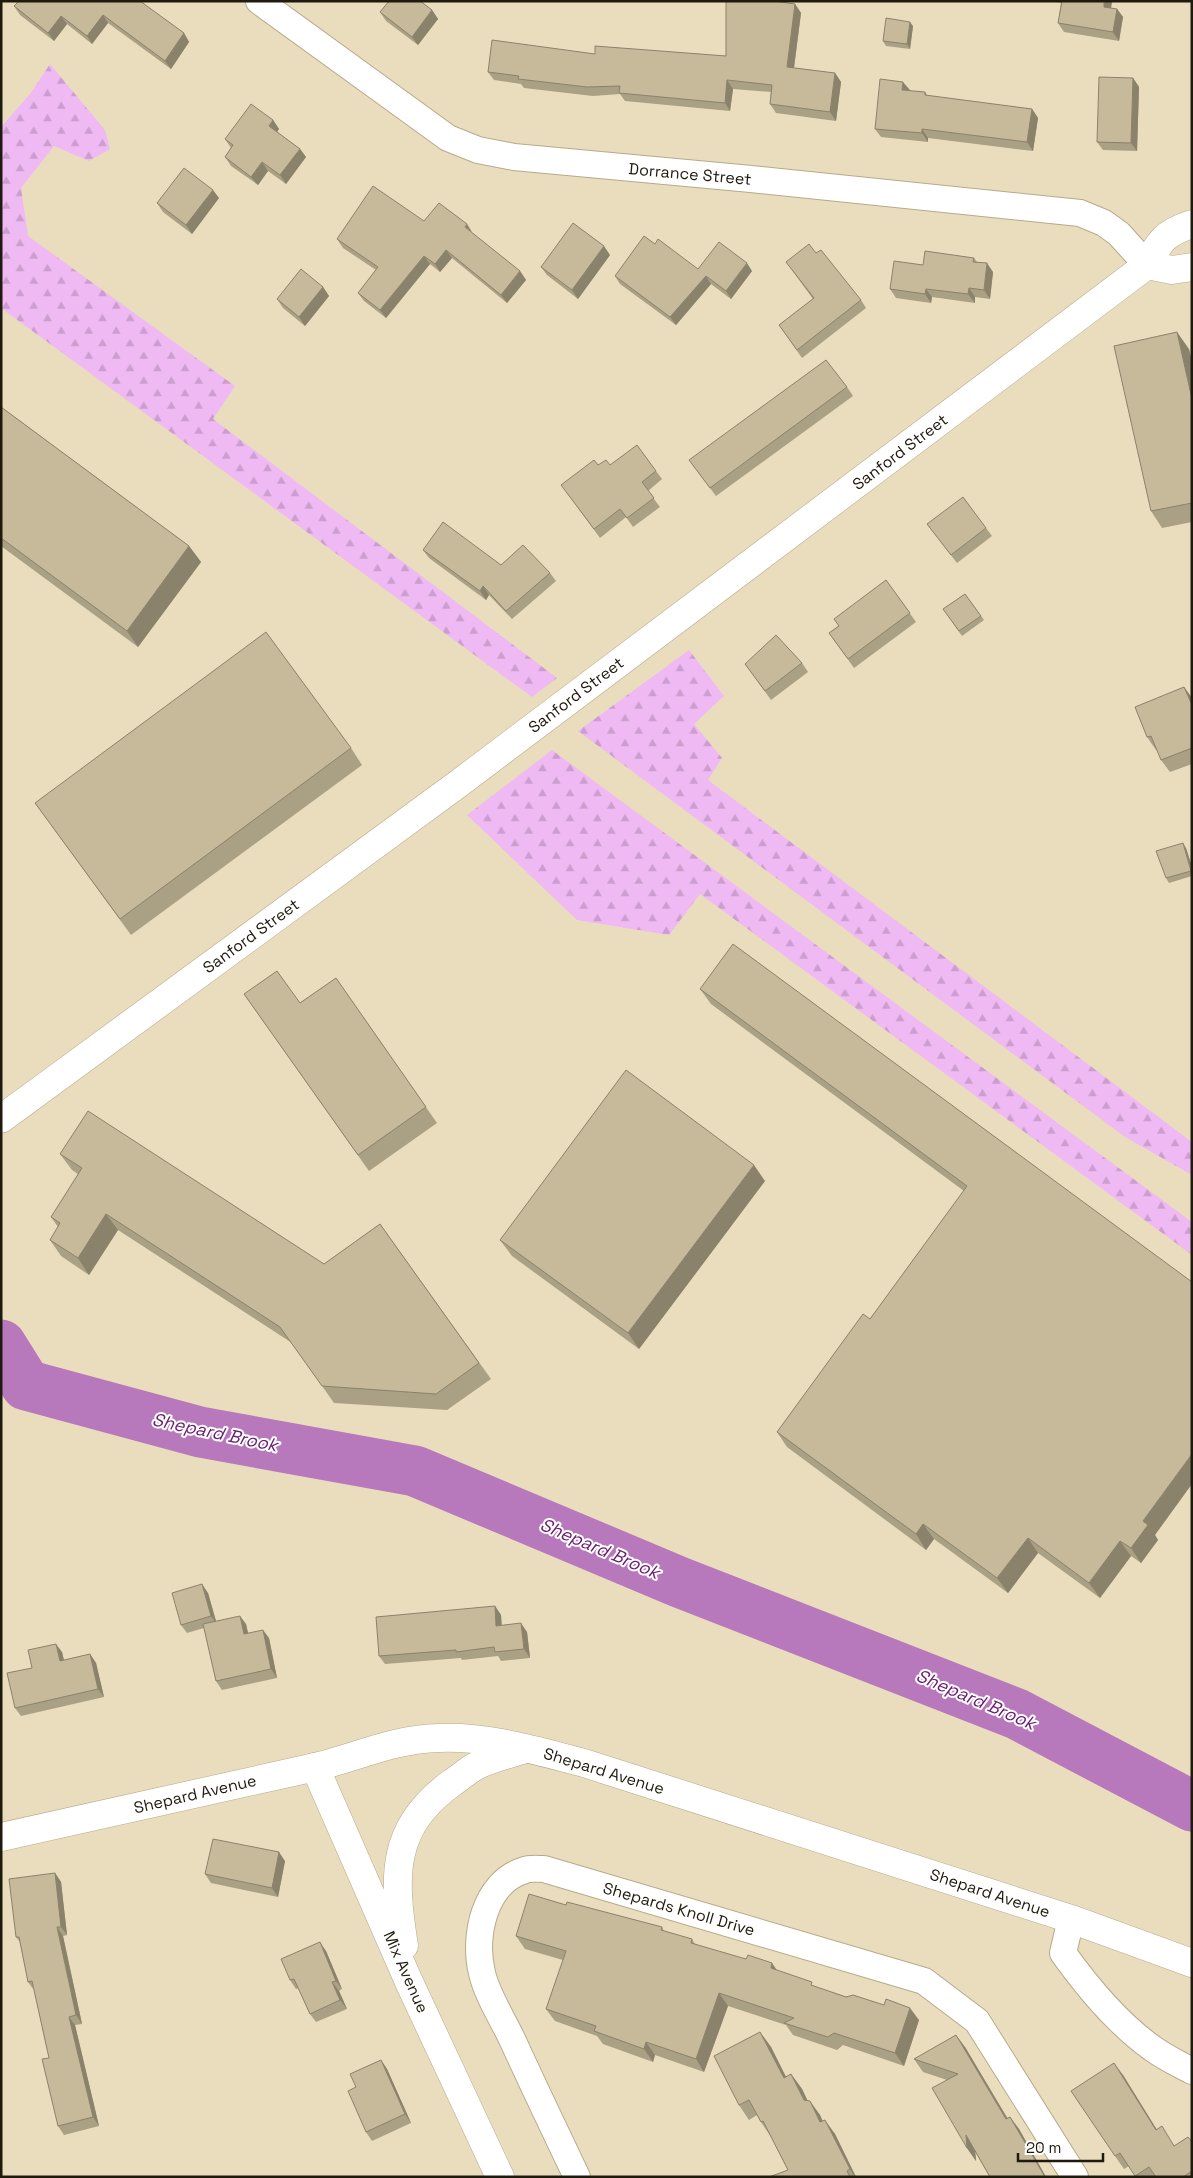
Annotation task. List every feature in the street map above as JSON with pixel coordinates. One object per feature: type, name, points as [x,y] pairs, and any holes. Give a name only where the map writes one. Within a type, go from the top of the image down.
[{"type":"street","name":"Dorrance Street","points":[[259,1],[448,138],[478,150],[514,157],[1080,213],[1104,222],[1119,234],[1147,265]]},
{"type":"street","name":"Sanford Street","points":[[1,1119],[458,784],[1147,265],[1160,241],[1174,231],[1192,224]]},
{"type":"street","points":[[1147,265],[1172,270],[1192,267]]},
{"type":"street","name":"Shepard Avenue","points":[[1,1836],[314,1767],[393,1743],[438,1738],[472,1738],[527,1748],[584,1763],[1071,1919],[1192,1963]]},
{"type":"street","points":[[409,1982],[398,1905],[399,1856],[408,1832],[434,1795],[477,1765],[527,1748]]},
{"type":"street","name":"Mix Avenue","points":[[314,1767],[409,1982],[500,2177]]},
{"type":"street","name":"Shepards Knoll Drive","points":[[577,2177],[482,1973],[480,1934],[482,1917],[487,1904],[496,1891],[510,1878],[525,1869],[544,1869],[924,1981],[977,2021],[1075,2177]]},
{"type":"street","points":[[1071,1919],[1063,1953],[1083,1982],[1114,2016],[1152,2048],[1192,2071]]},
{"type":"green space","points":[[50,64],[105,130],[110,149],[89,161],[54,146],[21,188],[28,236],[235,386],[213,419],[557,678],[532,697],[1,308],[1,127],[30,94]]},
{"type":"green space","points":[[689,650],[724,696],[694,724],[722,758],[708,780],[1192,1142],[1192,1175],[1125,1137],[578,731]]},
{"type":"green space","points":[[552,750],[1192,1222],[1192,1255],[700,894],[669,935],[577,920],[467,815]]},
{"type":"building","points":[[19,1],[140,1],[184,33],[165,61],[103,15],[87,36],[61,16],[48,33],[14,6]]},
{"type":"building","points":[[389,1],[420,1],[432,10],[412,37],[380,12]]},
{"type":"building","points":[[726,1],[774,1],[795,4],[787,67],[835,73],[830,112],[770,104],[772,85],[727,80],[725,103],[619,93],[620,86],[587,87],[518,79],[519,76],[488,72],[492,40],[595,54],[595,46],[726,56]]},
{"type":"building","points":[[1062,1],[1104,1],[1104,7],[1117,9],[1113,32],[1058,23]]},
{"type":"building","points":[[886,18],[910,22],[907,44],[883,41]]},
{"type":"building","points":[[1099,77],[1133,78],[1131,143],[1097,142]]},
{"type":"building","points":[[880,79],[903,82],[902,90],[925,92],[925,95],[1032,109],[1027,142],[922,129],[922,133],[875,129]]},
{"type":"building","points":[[251,104],[273,120],[269,126],[300,149],[280,175],[262,162],[251,177],[225,157],[233,145],[225,139]]},
{"type":"building","points":[[184,168],[213,190],[186,225],[157,203]]},
{"type":"building","points":[[373,186],[424,221],[439,203],[467,224],[465,227],[520,271],[501,295],[446,250],[435,264],[424,256],[380,310],[358,293],[378,267],[337,239]]},
{"type":"building","points":[[573,223],[604,246],[572,290],[541,267]]},
{"type":"building","points":[[644,236],[655,244],[658,239],[698,269],[719,242],[747,263],[726,291],[706,276],[670,317],[615,276]]},
{"type":"building","points":[[809,244],[816,253],[821,250],[861,300],[797,350],[779,325],[814,298],[786,262]]},
{"type":"building","points":[[925,251],[974,258],[973,262],[987,263],[984,290],[969,288],[968,294],[926,289],[925,294],[890,289],[894,261],[923,265]]},
{"type":"building","points":[[301,269],[323,287],[299,317],[277,299]]},
{"type":"building","points":[[1177,332],[1192,399],[1192,503],[1151,511],[1114,346]]},
{"type":"building","points":[[826,360],[847,387],[710,488],[689,460]]},
{"type":"building","points":[[1,407],[189,546],[127,631],[1,538]]},
{"type":"building","points":[[637,445],[656,471],[642,482],[654,498],[627,518],[620,509],[594,529],[561,485],[594,460],[598,465],[606,460],[610,465]]},
{"type":"building","points":[[963,497],[986,528],[951,555],[927,524]]},
{"type":"building","points":[[443,522],[501,565],[523,545],[550,573],[506,611],[483,586],[480,591],[423,550]]},
{"type":"building","points":[[886,580],[910,613],[848,659],[829,633],[839,626],[834,619]]},
{"type":"building","points":[[965,594],[981,616],[959,631],[943,609]]},
{"type":"building","points":[[266,632],[351,748],[120,919],[35,803]]},
{"type":"building","points":[[776,635],[802,663],[765,691],[745,664]]},
{"type":"building","points":[[1184,687],[1192,705],[1192,748],[1161,760],[1151,736],[1147,737],[1135,707]]},
{"type":"building","points":[[1183,843],[1191,871],[1166,878],[1156,851]]},
{"type":"building","points":[[733,944],[1192,1282],[1192,1454],[1143,1521],[1148,1525],[1131,1548],[1120,1541],[1089,1583],[1028,1538],[997,1578],[923,1524],[916,1534],[777,1432],[863,1314],[870,1319],[967,1186],[700,989]]},
{"type":"building","points":[[277,971],[300,1003],[336,978],[426,1107],[358,1155],[244,994]]},
{"type":"building","points":[[626,1070],[754,1165],[628,1333],[500,1240]]},
{"type":"building","points":[[88,1111],[324,1264],[380,1224],[479,1363],[436,1394],[322,1386],[280,1327],[106,1214],[78,1258],[50,1240],[60,1223],[51,1217],[82,1168],[60,1154]]},
{"type":"building","points":[[202,1584],[211,1616],[181,1625],[172,1593]]},
{"type":"building","points":[[495,1606],[496,1626],[521,1623],[524,1649],[495,1652],[494,1647],[456,1652],[456,1650],[379,1656],[376,1617]]},
{"type":"building","points":[[240,1616],[244,1634],[263,1630],[271,1669],[216,1681],[203,1624]]},
{"type":"building","points":[[56,1644],[60,1661],[90,1654],[98,1689],[15,1708],[7,1673],[32,1668],[28,1650]]},
{"type":"building","points":[[213,1839],[279,1852],[272,1888],[205,1874]]},
{"type":"building","points":[[55,1873],[61,1927],[57,1927],[76,2015],[69,2017],[93,2117],[58,2126],[42,2059],[49,2058],[32,1981],[28,1982],[19,1937],[16,1937],[9,1879]]},
{"type":"building","points":[[529,1894],[566,1905],[567,1902],[662,1927],[661,1930],[692,1939],[691,1943],[746,1959],[748,1955],[772,1963],[771,1968],[812,1982],[811,1985],[846,1997],[853,1995],[884,2005],[886,1999],[910,2008],[895,2053],[834,2033],[828,2037],[784,2023],[794,2018],[719,1993],[696,2059],[646,2042],[644,2049],[594,2031],[596,2026],[546,2009],[566,1951],[516,1936]]},
{"type":"building","points":[[320,1942],[336,1981],[332,1982],[340,2000],[310,2014],[294,1979],[290,1980],[281,1959]]},
{"type":"building","points":[[760,2032],[784,2078],[791,2074],[804,2100],[810,2101],[820,2122],[825,2120],[850,2169],[847,2171],[850,2177],[769,2177],[788,2170],[763,2121],[761,2122],[749,2100],[739,2105],[714,2056]]},
{"type":"building","points":[[956,2035],[1006,2119],[1010,2117],[1045,2177],[990,2177],[966,2135],[967,2148],[932,2088],[958,2074],[914,2059]]},
{"type":"building","points":[[381,2060],[405,2114],[366,2132],[348,2091],[356,2087],[350,2074]]},
{"type":"building","points":[[1114,2063],[1156,2130],[1162,2126],[1174,2146],[1188,2137],[1192,2142],[1192,2171],[1183,2177],[1156,2177],[1149,2167],[1135,2176],[1120,2153],[1115,2156],[1071,2091]]},
{"type":"waterway","name":"Shepard Brook","points":[[1,1345],[26,1385],[200,1432],[415,1471],[679,1582],[1017,1714],[1192,1806]]}]
